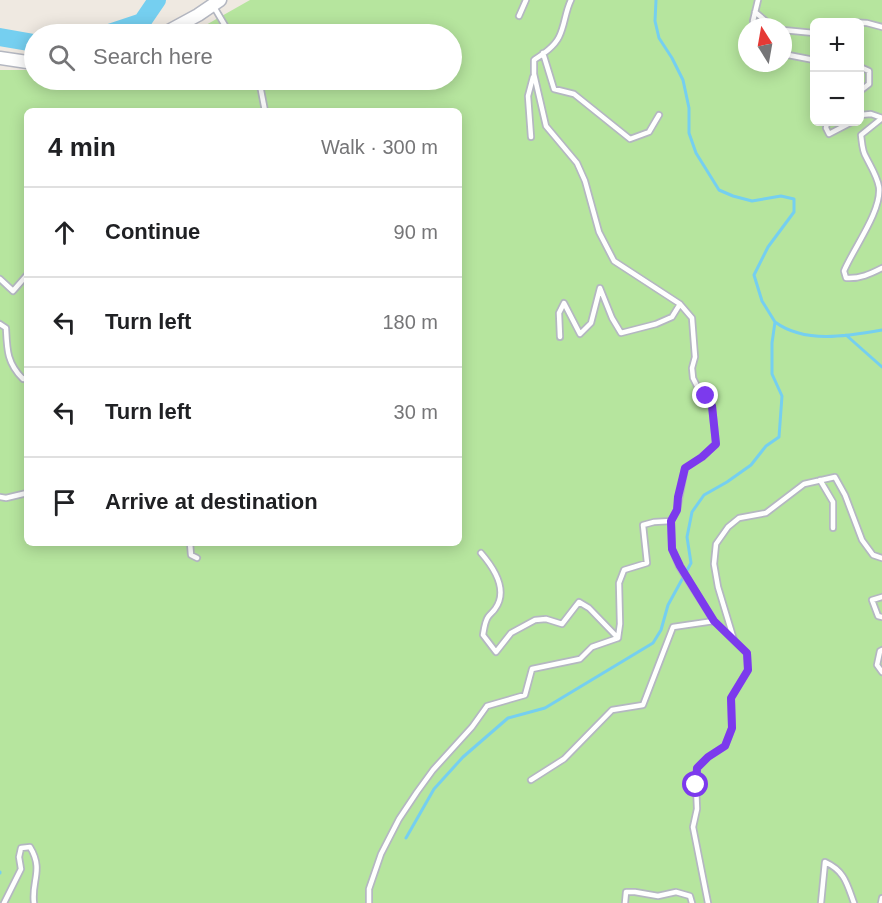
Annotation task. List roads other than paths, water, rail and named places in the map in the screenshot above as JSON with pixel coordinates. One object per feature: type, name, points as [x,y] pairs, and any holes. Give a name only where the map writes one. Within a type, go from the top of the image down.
[{"type":"street","points":[[181,24],[216,2]]},
{"type":"street","points":[[0,58],[24,62]]},
{"type":"lane","points":[[519,16],[526,0]]},
{"type":"lane","points":[[571,0],[559,38],[534,60],[534,74],[546,126],[577,163],[585,181],[599,232],[614,261],[680,304],[692,318],[695,357],[692,368],[693,378],[712,406],[716,444],[685,468],[677,510],[671,521],[672,549],[681,568],[714,621],[747,653],[748,670],[731,698],[732,728],[725,746],[708,757],[697,768],[697,808],[693,827],[708,903]]},
{"type":"lane","points":[[754,18],[758,0]]},
{"type":"lane","points":[[216,2],[226,24]]},
{"type":"lane","points":[[755,12],[762,18]]},
{"type":"lane","points":[[864,23],[882,27]]},
{"type":"lane","points":[[792,31],[810,33]]},
{"type":"lane","points":[[543,53],[554,89],[574,94],[630,139],[649,132],[659,115]]},
{"type":"lane","points":[[792,56],[810,59]]},
{"type":"lane","points":[[864,69],[869,71],[869,84],[864,88]]},
{"type":"lane","points":[[531,137],[528,96],[534,74]]},
{"type":"lane","points":[[261,90],[264,108]]},
{"type":"lane","points":[[864,115],[871,114],[882,118]]},
{"type":"lane","points":[[882,118],[861,135],[865,155],[880,189],[879,203],[844,271],[846,278],[856,278],[882,268]]},
{"type":"lane","points":[[826,126],[829,134],[844,126]]},
{"type":"lane","points":[[0,279],[13,291],[24,278]]},
{"type":"lane","points":[[560,337],[559,313],[564,303],[580,334],[591,322],[600,288],[612,318],[621,333],[656,324],[672,317],[680,304]]},
{"type":"lane","points":[[0,324],[6,328],[8,355],[14,370],[24,379]]},
{"type":"lane","points":[[735,642],[714,564],[716,544],[728,527],[739,518],[766,513],[804,484],[835,477],[845,495],[862,540],[873,555],[882,558]]},
{"type":"lane","points":[[820,480],[833,502],[833,528]]},
{"type":"lane","points":[[0,497],[6,498],[24,494]]},
{"type":"lane","points":[[618,638],[619,583],[624,570],[647,563],[643,525],[671,521]]},
{"type":"lane","points":[[190,546],[190,555],[197,558]]},
{"type":"lane","points":[[481,553],[499,579],[501,594],[496,608],[487,618],[483,635],[496,652],[511,633],[535,620],[546,618],[562,624],[579,602],[590,608],[618,638]]},
{"type":"lane","points":[[882,597],[872,600],[878,616],[882,617]]},
{"type":"lane","points":[[531,780],[564,759],[612,710],[643,705],[673,627],[714,621]]},
{"type":"lane","points":[[369,903],[369,889],[381,854],[399,819],[433,770],[472,727],[487,706],[525,694],[532,669],[580,659],[592,647],[618,638]]},
{"type":"lane","points":[[882,650],[876,665],[882,672]]},
{"type":"lane","points":[[4,903],[21,869],[19,857],[21,848],[30,847],[36,856],[37,877],[34,903]]},
{"type":"lane","points":[[821,903],[825,862],[835,867],[845,878],[854,903]]},
{"type":"lane","points":[[625,903],[626,892],[658,896],[676,892],[690,896],[692,903]]},
{"type":"lane","points":[[881,903],[882,898]]},
{"type":"waterway","points":[[136,24],[142,22],[157,0]]},
{"type":"waterway","points":[[406,838],[434,789],[463,757],[508,718],[545,708],[653,643],[661,630],[668,605],[691,563],[687,537],[692,512],[704,495],[751,465],[766,446],[779,437],[782,396],[772,374],[775,322],[762,301],[754,275],[768,247],[794,212],[794,199],[781,196],[752,201],[719,190],[696,153],[689,133],[689,108],[683,80],[659,38],[655,21],[656,0]]},
{"type":"waterway","points":[[0,37],[24,41]]},
{"type":"waterway","points":[[775,322],[787,329],[813,336],[841,336],[882,330]]},
{"type":"waterway","points":[[846,335],[882,367]]}]
